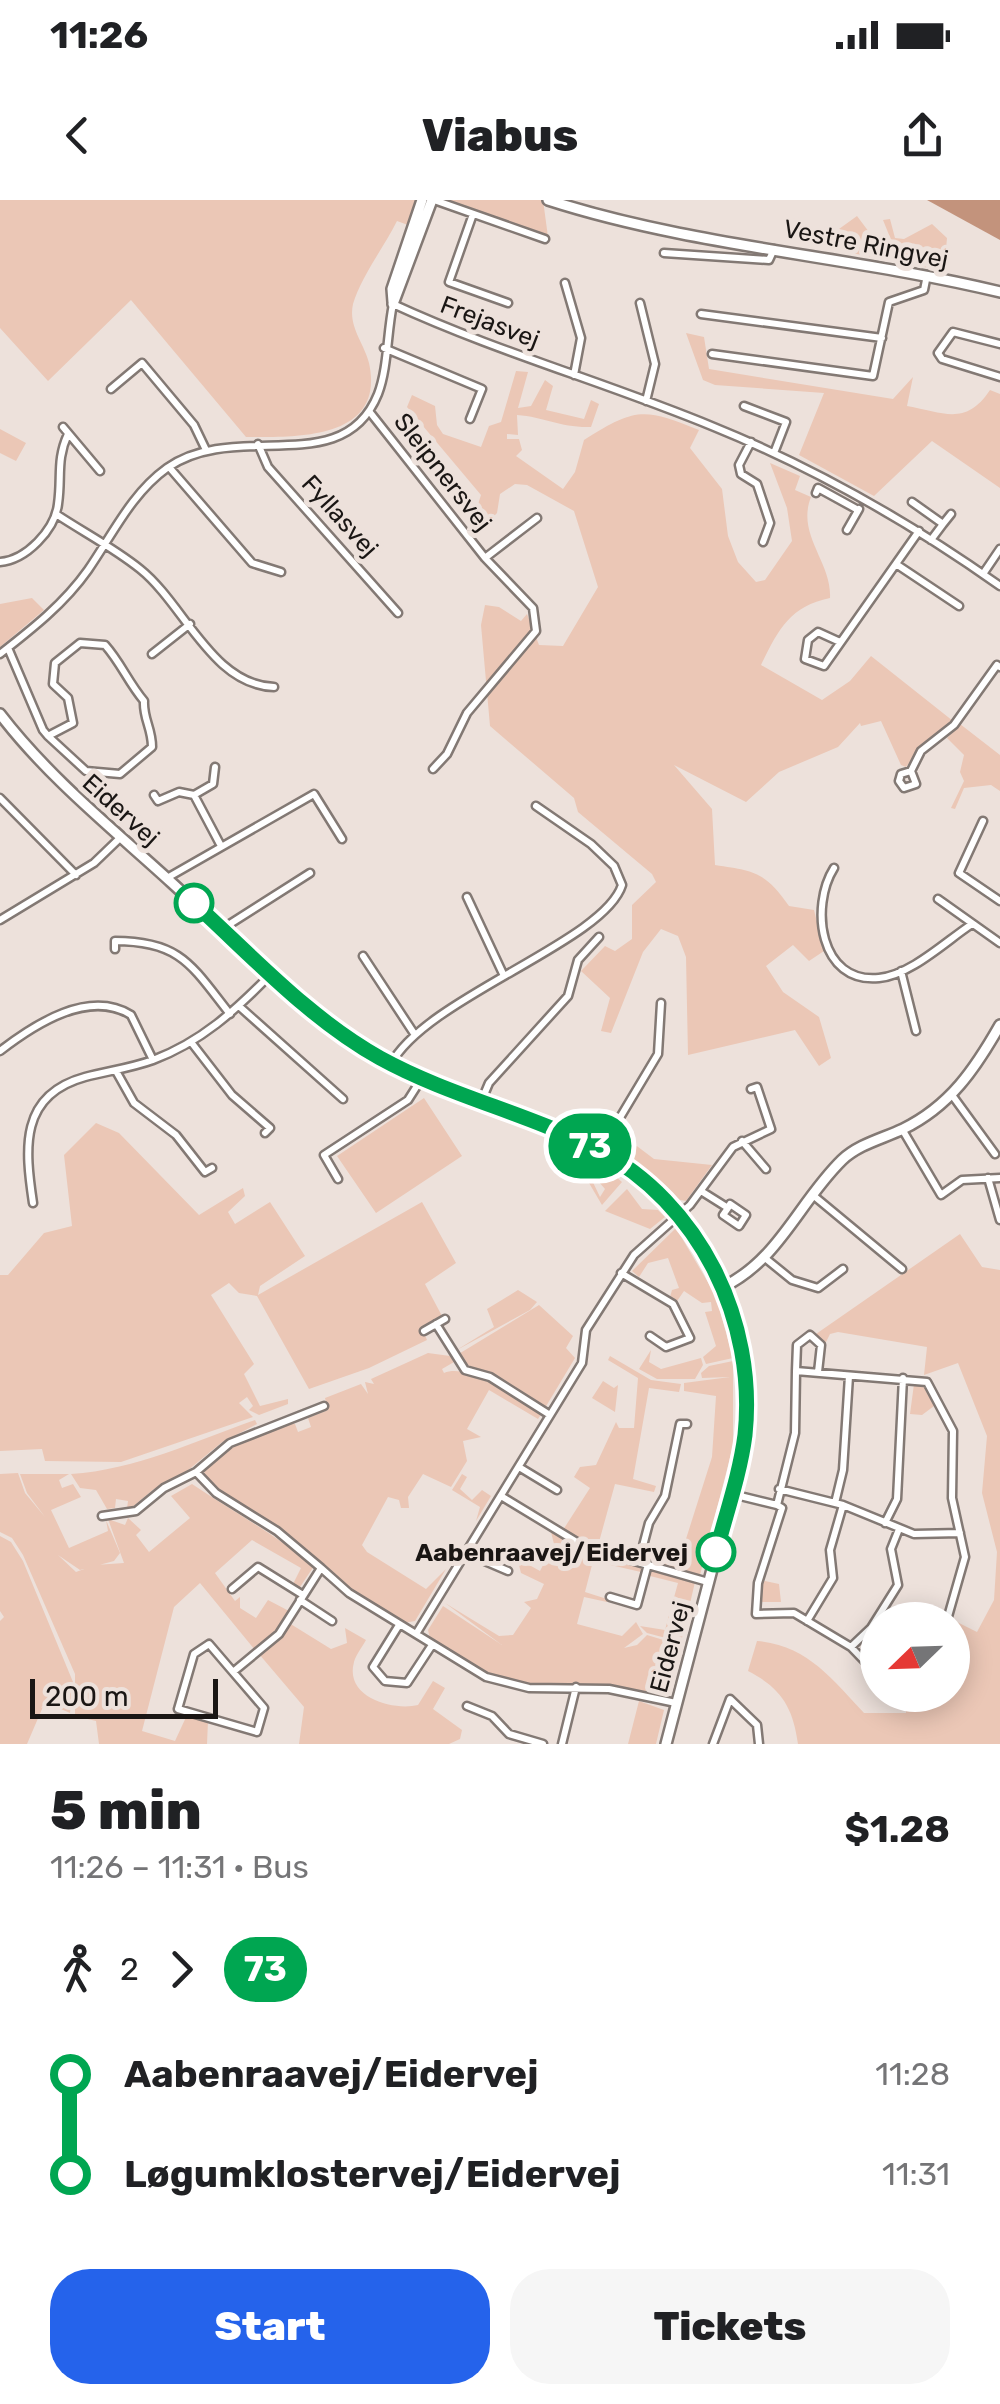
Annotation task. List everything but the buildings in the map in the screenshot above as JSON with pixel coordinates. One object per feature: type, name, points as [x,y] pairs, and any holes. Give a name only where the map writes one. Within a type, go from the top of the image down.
[{"type":"street","points":[[393,304],[392,289],[422,200]]},
{"type":"street","points":[[0,654],[66,597],[133,500],[170,466],[206,450],[327,442],[357,426],[369,411],[382,382],[393,304],[434,200],[544,239]]},
{"type":"street","name":"Vestre Ringvej","points":[[548,200],[1000,292]]},
{"type":"street","points":[[473,214],[449,282],[508,303]]},
{"type":"street","points":[[664,253],[769,260],[774,248]]},
{"type":"street","points":[[712,354],[873,376],[889,302],[924,290],[927,275]]},
{"type":"street","name":"Frejasvej","points":[[565,282],[582,350],[574,376]]},
{"type":"street","points":[[640,303],[655,364],[646,401]]},
{"type":"street","name":"Frejasvej","points":[[393,304],[462,335],[646,401],[774,453],[919,531],[1000,586]]},
{"type":"street","points":[[702,314],[882,338]]},
{"type":"street","points":[[1000,344],[958,332],[948,334],[938,350],[942,359],[1000,377]]},
{"type":"street","points":[[384,348],[482,389],[470,419]]},
{"type":"street","points":[[110,389],[142,363],[194,425],[206,450]]},
{"type":"street","points":[[744,406],[786,422],[774,453]]},
{"type":"street","name":"Sleipnersvej","points":[[369,411],[485,558],[534,608],[536,631],[467,713],[447,754],[433,768]]},
{"type":"street","points":[[0,562],[30,550],[56,514],[58,462],[65,430],[100,471]]},
{"type":"street","points":[[750,442],[739,464],[741,474],[757,484],[770,523],[763,542]]},
{"type":"street","name":"Fyllasvej","points":[[258,444],[268,466],[398,613]]},
{"type":"street","points":[[170,466],[252,562],[282,572]]},
{"type":"street","points":[[816,493],[818,488],[858,510]]},
{"type":"street","points":[[847,530],[864,500]]},
{"type":"street","points":[[912,502],[942,524]]},
{"type":"street","points":[[56,514],[139,568],[226,668],[251,683],[274,687]]},
{"type":"street","points":[[932,540],[951,514]]},
{"type":"street","name":"Sleipnersvej","points":[[485,558],[537,518]]},
{"type":"street","points":[[770,523],[783,528]]},
{"type":"street","points":[[840,642],[818,632],[808,640],[804,659],[824,666],[919,531]]},
{"type":"street","points":[[983,574],[1000,549]]},
{"type":"street","points":[[896,564],[958,606]]},
{"type":"street","points":[[152,654],[190,623]]},
{"type":"street","points":[[8,648],[48,736],[86,771],[120,774],[152,747],[152,728],[144,716],[144,701],[106,645],[80,643],[55,663],[53,684],[68,698],[74,714],[73,722],[48,736]]},
{"type":"street","points":[[911,771],[921,752],[948,732],[996,665],[1000,668]]},
{"type":"street","name":"Eidervej","points":[[0,714],[42,764],[326,1022],[392,1064],[600,1151],[651,1187],[678,1216],[723,1287],[738,1328],[746,1388],[745,1435],[666,1744]]},
{"type":"street","points":[[154,794],[158,801],[178,792],[194,795],[213,784],[215,767]]},
{"type":"street","points":[[166,878],[314,794],[342,839]]},
{"type":"street","points":[[194,795],[221,846]]},
{"type":"street","points":[[0,798],[76,876]]},
{"type":"street","points":[[392,1064],[414,1036],[587,923],[619,894],[622,885],[614,866],[591,844],[536,806]]},
{"type":"street","points":[[983,821],[960,873],[1000,902]]},
{"type":"street","points":[[0,920],[76,876],[121,837]]},
{"type":"street","points":[[834,868],[825,882],[819,911],[830,952],[840,964],[864,978],[901,971],[972,924]]},
{"type":"street","points":[[222,928],[310,873]]},
{"type":"street","points":[[466,897],[504,976]]},
{"type":"street","points":[[938,899],[1000,943]]},
{"type":"street","points":[[481,1102],[489,1084],[568,996],[578,960],[600,938]]},
{"type":"street","points":[[114,949],[115,941],[144,941],[176,952],[230,1014]]},
{"type":"street","points":[[362,956],[414,1036]]},
{"type":"street","points":[[901,971],[916,1031]]},
{"type":"street","points":[[33,1204],[26,1142],[39,1107],[65,1084],[153,1060],[192,1042],[240,1007],[272,974]]},
{"type":"street","points":[[0,1051],[76,1008],[100,1002],[130,1014],[153,1060]]},
{"type":"street","points":[[600,1151],[658,1054],[661,1003]]},
{"type":"street","points":[[240,1007],[343,1099]]},
{"type":"street","points":[[723,1287],[765,1258],[855,1150],[902,1129],[952,1095],[1000,1025]]},
{"type":"street","points":[[192,1042],[232,1095],[270,1128],[265,1133]]},
{"type":"street","points":[[116,1072],[134,1104],[176,1135],[205,1172],[212,1168]]},
{"type":"street","points":[[338,1178],[324,1156],[408,1100],[422,1078]]},
{"type":"street","points":[[416,1634],[582,1362],[586,1330],[621,1273],[701,1190],[726,1154],[742,1140],[771,1129],[757,1087],[751,1089]]},
{"type":"street","points":[[952,1095],[996,1154]]},
{"type":"street","points":[[902,1129],[942,1195],[962,1180],[1000,1178]]},
{"type":"street","points":[[742,1140],[766,1169]]},
{"type":"street","points":[[988,1178],[1000,1220]]},
{"type":"street","points":[[701,1190],[728,1208]]},
{"type":"street","points":[[814,1196],[902,1269]]},
{"type":"street","points":[[765,1258],[792,1280],[818,1288],[843,1269]]},
{"type":"street","points":[[621,1273],[673,1304],[690,1338],[666,1346],[650,1336]]},
{"type":"street","points":[[424,1331],[444,1319]]},
{"type":"street","points":[[436,1324],[465,1370],[490,1377],[550,1415]]},
{"type":"street","points":[[777,1505],[794,1433],[797,1344],[810,1335],[821,1344],[818,1372]]},
{"type":"street","points":[[796,1371],[927,1382],[953,1431],[952,1498],[965,1558],[952,1602]]},
{"type":"street","points":[[808,1621],[833,1578],[830,1550],[844,1470],[848,1376]]},
{"type":"street","points":[[886,1523],[897,1499],[903,1378]]},
{"type":"street","points":[[102,1516],[136,1511],[164,1488],[196,1472],[230,1442],[324,1406]]},
{"type":"street","points":[[303,1414],[307,1425]]},
{"type":"street","points":[[610,1597],[637,1605],[650,1522],[665,1496],[680,1424],[687,1424]]},
{"type":"street","points":[[519,1466],[558,1490]]},
{"type":"street","points":[[196,1472],[216,1493],[277,1531],[349,1593],[507,1684],[576,1687],[676,1703]]},
{"type":"street","points":[[780,1489],[839,1504],[898,1529],[933,1536],[960,1533]]},
{"type":"street","points":[[732,1494],[782,1508],[758,1583],[756,1614],[794,1613],[860,1656]]},
{"type":"street","points":[[501,1496],[585,1547],[708,1582]]},
{"type":"street","points":[[851,1647],[871,1628],[898,1585],[890,1549],[898,1529]]},
{"type":"street","points":[[466,1552],[508,1571]]},
{"type":"street","points":[[232,1589],[258,1567],[332,1621]]},
{"type":"street","points":[[233,1672],[278,1634],[321,1568]]},
{"type":"street","points":[[399,1625],[373,1667],[385,1680],[408,1682],[432,1644]]},
{"type":"street","points":[[209,1644],[233,1672],[264,1708],[258,1732],[178,1709],[194,1654],[209,1644]]},
{"type":"street","points":[[562,1744],[576,1687]]},
{"type":"street","points":[[713,1744],[730,1699],[757,1725],[758,1744]]},
{"type":"street","points":[[467,1706],[492,1716],[509,1734],[543,1744]]},
{"type":"shaded area","points":[[0,200],[416,200],[408,225],[397,221],[353,304],[355,328],[369,363],[371,389],[364,407],[350,421],[332,429],[246,437],[131,300],[48,381],[0,328]]},
{"type":"shaded area","points":[[439,200],[543,200],[548,237],[439,201]]},
{"type":"shaded area","points":[[927,200],[1000,200],[1000,240]]},
{"type":"shaded area","points":[[857,216],[890,260],[851,253],[854,239],[839,229]]},
{"type":"shaded area","points":[[890,219],[895,238],[904,239],[932,224],[947,238],[944,271],[900,262],[883,220]]},
{"type":"shaded area","points":[[686,333],[704,337],[709,369],[893,399],[913,377],[907,406],[944,414],[972,409],[990,390],[1000,394],[1000,488],[932,441],[874,496],[799,455],[824,393],[715,385],[703,380]]},
{"type":"shaded area","points":[[516,371],[528,372],[518,408],[531,406],[545,380],[553,386],[546,410],[584,419],[591,400],[599,404],[591,427],[517,415],[518,435],[507,434],[507,439],[519,439],[522,450],[516,456],[563,489],[575,472],[584,440],[616,421],[652,415],[699,430],[690,448],[722,489],[728,536],[738,562],[756,582],[765,580],[792,541],[787,508],[770,463],[800,476],[795,490],[811,497],[808,524],[826,572],[830,598],[795,613],[773,641],[761,665],[822,700],[850,681],[871,656],[953,721],[926,742],[906,767],[901,765],[881,721],[861,726],[860,723],[838,747],[779,772],[746,802],[674,765],[712,809],[715,865],[758,875],[789,906],[814,910],[824,951],[809,961],[793,945],[766,966],[783,992],[819,1017],[831,1058],[819,1066],[795,1030],[688,1055],[686,957],[678,936],[661,929],[643,952],[611,1033],[601,1031],[610,998],[581,971],[605,946],[615,951],[632,939],[632,905],[656,882],[652,874],[578,812],[574,798],[490,726],[481,625],[485,605],[499,607],[521,621],[527,614],[539,645],[563,646],[598,587],[574,511],[527,485],[515,484],[500,494],[497,513],[484,526],[473,520],[481,495],[407,407],[412,395],[435,406],[437,425],[443,434],[481,447],[489,426],[501,422]]},
{"type":"shaded area","points":[[0,429],[26,443],[16,461],[0,453]]},
{"type":"shaded area","points":[[32,598],[44,610],[0,647],[0,604]]},
{"type":"shaded area","points":[[960,724],[1000,755],[1000,791],[991,785],[964,788],[955,809],[951,808],[964,781],[960,772],[964,755],[947,738]]},
{"type":"shaded area","points":[[424,1098],[462,1156],[376,1213],[337,1156]]},
{"type":"shaded area","points":[[96,1123],[119,1133],[199,1215],[243,1188],[245,1196],[228,1212],[235,1224],[270,1202],[305,1256],[260,1286],[258,1295],[422,1202],[456,1263],[425,1284],[442,1316],[422,1328],[427,1340],[369,1368],[309,1389],[257,1296],[239,1293],[229,1283],[211,1295],[254,1364],[244,1374],[260,1406],[288,1399],[288,1404],[259,1415],[249,1410],[253,1406],[247,1397],[239,1403],[253,1417],[121,1462],[45,1461],[42,1449],[0,1451],[0,1275],[8,1275],[44,1233],[72,1226],[64,1155]]},
{"type":"shaded area","points":[[617,1131],[654,1159],[712,1165],[686,1201],[680,1200],[610,1144]]},
{"type":"shaded area","points":[[569,1149],[591,1157],[589,1174],[600,1197],[605,1189],[593,1175],[596,1160],[622,1182],[602,1205]]},
{"type":"shaded area","points":[[627,1189],[642,1209],[658,1210],[665,1217],[650,1229],[605,1211]]},
{"type":"shaded area","points":[[676,1228],[716,1296],[733,1358],[706,1364],[703,1357],[716,1346],[705,1312],[712,1311],[711,1302],[702,1303],[684,1291],[675,1304],[670,1297],[672,1290],[679,1288],[668,1258],[648,1263],[639,1277],[632,1271]]},
{"type":"shaded area","points":[[960,1234],[982,1267],[1000,1270],[1000,1744],[798,1744],[784,1700],[769,1684],[748,1671],[757,1641],[775,1644],[817,1666],[860,1712],[970,1712],[970,1628],[977,1632],[994,1600],[997,1552],[982,1493],[987,1436],[958,1363],[924,1375],[927,1347],[838,1332],[830,1334],[825,1344],[816,1334]]},
{"type":"shaded area","points":[[518,1290],[537,1302],[530,1310],[455,1351],[494,1327],[487,1309]]},
{"type":"shaded area","points":[[539,1305],[573,1336],[566,1348],[575,1358],[545,1408],[484,1375],[457,1355]]},
{"type":"shaded area","points":[[651,1350],[649,1362],[661,1369],[701,1358],[703,1365],[695,1379],[657,1379],[639,1369]]},
{"type":"shaded area","points":[[428,1353],[450,1356],[454,1362],[442,1369],[444,1373],[454,1371],[480,1377],[542,1413],[538,1419],[489,1390],[467,1429],[481,1437],[463,1441],[467,1461],[451,1487],[423,1474],[408,1497],[409,1508],[401,1508],[399,1500],[388,1497],[362,1545],[367,1552],[426,1589],[446,1569],[415,1621],[404,1623],[353,1592],[276,1526],[218,1491],[203,1471],[233,1445],[257,1432],[282,1425],[295,1424],[298,1432],[311,1427],[308,1418],[328,1410],[325,1398],[361,1384],[368,1394],[365,1382],[374,1384],[371,1379]]},
{"type":"shaded area","points":[[610,1356],[651,1380],[681,1384],[679,1392],[649,1388],[633,1479],[656,1486],[654,1492],[615,1484],[599,1542],[638,1555],[635,1558],[587,1545],[563,1530],[590,1488],[574,1477],[580,1467],[596,1465],[616,1422],[619,1428],[634,1428],[638,1378],[608,1360]]},
{"type":"shaded area","points":[[733,1361],[733,1446],[700,1575],[644,1561],[643,1552],[679,1561],[712,1457],[716,1396],[684,1391],[684,1383],[730,1377],[702,1378],[701,1373],[709,1366]]},
{"type":"shaded area","points":[[603,1381],[614,1388],[618,1385],[615,1412],[592,1398]]},
{"type":"shaded area","points":[[914,1384],[923,1385],[934,1406],[922,1415],[910,1414]]},
{"type":"shaded area","points":[[255,1420],[257,1424],[221,1443],[181,1476],[154,1489],[131,1508],[127,1509],[128,1501],[116,1499],[115,1508],[107,1509],[96,1490],[80,1488],[71,1474],[142,1461]]},
{"type":"shaded area","points":[[18,1473],[25,1493],[45,1517],[27,1493],[20,1474],[69,1474],[59,1480],[62,1488],[73,1484],[81,1497],[51,1510],[69,1548],[108,1531],[106,1520],[120,1553],[114,1561],[100,1565],[124,1563],[108,1519],[125,1525],[128,1518],[141,1530],[136,1535],[149,1552],[190,1518],[171,1496],[192,1484],[314,1566],[298,1590],[293,1584],[301,1568],[252,1540],[215,1573],[235,1601],[240,1597],[240,1608],[256,1618],[268,1600],[289,1611],[275,1633],[255,1650],[200,1583],[174,1607],[142,1731],[175,1741],[187,1715],[208,1721],[207,1744],[99,1744],[96,1721],[75,1716],[75,1674],[23,1555],[12,1538],[0,1532],[0,1474]]},
{"type":"shaded area","points":[[462,1474],[467,1477],[460,1489],[472,1500],[482,1490],[491,1496],[476,1521],[480,1507],[452,1490]]},
{"type":"shaded area","points":[[551,1532],[583,1551],[642,1567],[641,1572],[593,1561],[585,1592],[607,1602],[584,1597],[577,1624],[622,1636],[636,1622],[643,1634],[624,1648],[637,1645],[647,1635],[680,1645],[667,1698],[603,1686],[534,1686],[501,1680],[430,1639],[428,1630],[443,1606],[502,1645],[445,1603],[499,1636],[513,1635],[531,1608],[524,1602],[537,1599],[544,1584],[521,1573],[519,1565],[522,1561],[540,1571],[554,1544]]},
{"type":"shaded area","points":[[0,1536],[11,1542],[23,1561],[73,1682],[70,1713],[45,1702],[27,1744],[0,1744],[0,1621],[4,1617],[0,1611]]},
{"type":"shaded area","points":[[648,1569],[695,1582],[681,1642],[647,1633],[640,1626],[665,1630],[678,1583],[646,1575]]},
{"type":"shaded area","points":[[759,1584],[779,1584],[781,1602],[758,1602]]},
{"type":"shaded area","points":[[289,1623],[331,1649],[347,1643],[345,1628],[366,1640],[355,1659],[356,1685],[385,1704],[418,1705],[433,1681],[445,1688],[433,1709],[462,1730],[460,1739],[449,1744],[299,1744],[304,1707],[259,1654],[281,1638]]},
{"type":"shaded area","points":[[639,1701],[664,1710],[656,1744],[628,1744]]},
{"type":"bus line","name":"73","points":[[194,903],[301,1002],[356,1044],[408,1072],[600,1151],[651,1187],[687,1226],[723,1287],[738,1328],[745,1372],[743,1449],[716,1552]]},
{"type":"place","name":"Aabenraavej/Eidervej","points":[[716,1552]]}]
